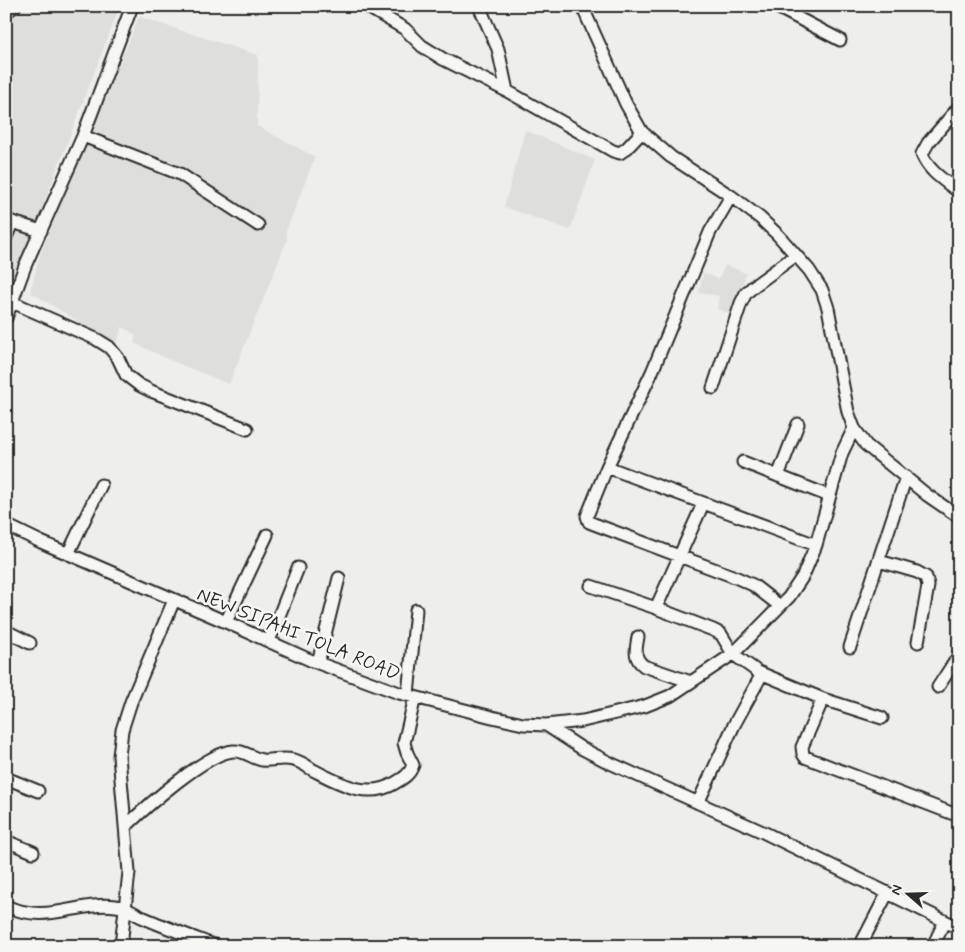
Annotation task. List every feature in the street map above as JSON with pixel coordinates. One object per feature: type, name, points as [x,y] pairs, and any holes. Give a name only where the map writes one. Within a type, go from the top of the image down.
[{"type":"street","points":[[6,12],[15,6]]},
{"type":"street","points":[[6,318],[41,231],[83,136],[132,6]]},
{"type":"street","points":[[366,6],[405,29],[422,46],[443,59],[507,91],[613,151],[620,153],[642,132]]},
{"type":"street","points":[[479,6],[498,49],[507,91]]},
{"type":"street","points":[[776,6],[840,40]]},
{"type":"street","points":[[587,8],[626,104],[642,132],[671,157],[760,218],[809,270],[822,290],[828,308],[848,412],[854,428],[866,445],[927,495],[959,517]]},
{"type":"street","points":[[959,107],[928,143],[922,154],[925,163],[933,172],[959,192]]},
{"type":"street","points":[[83,136],[180,174],[258,225]]},
{"type":"street","points":[[730,196],[710,232],[652,372],[607,467],[587,516],[589,522],[735,577],[753,586],[780,606]]},
{"type":"street","points":[[6,237],[9,222],[41,231]]},
{"type":"street","points":[[712,388],[741,303],[746,294],[796,255]]},
{"type":"street","points":[[12,302],[96,339],[109,347],[118,358],[126,374],[151,392],[247,429]]},
{"type":"street","points":[[778,476],[798,424]]},
{"type":"street","name":"NEW SIPAHI TOLA ROAD","points":[[6,525],[318,663],[412,696],[523,724],[546,725],[583,721],[645,706],[670,696],[733,654],[789,597],[803,576],[816,545],[842,453],[854,428]]},
{"type":"street","points":[[743,462],[829,496]]},
{"type":"street","points":[[607,467],[816,545]]},
{"type":"street","points":[[850,646],[906,477]]},
{"type":"street","points":[[68,554],[101,485]]},
{"type":"street","points":[[656,608],[703,504]]},
{"type":"street","points":[[226,622],[267,535]]},
{"type":"street","points":[[879,561],[917,572],[926,577],[928,586],[918,642]]},
{"type":"street","points":[[269,641],[298,568]]},
{"type":"street","points":[[318,663],[339,578]]},
{"type":"street","points":[[591,586],[656,608],[721,634],[733,654],[762,674],[823,699],[882,718]]},
{"type":"street","points":[[121,946],[129,872],[119,756],[122,730],[131,702],[174,600]]},
{"type":"street","points":[[125,827],[161,793],[210,760],[232,751],[240,751],[261,760],[293,760],[350,787],[373,791],[392,785],[406,777],[413,764],[406,753],[404,743],[412,696],[416,610]]},
{"type":"street","points":[[6,631],[30,643]]},
{"type":"street","points":[[638,637],[635,655],[638,662],[644,666],[691,682]]},
{"type":"street","points":[[938,687],[959,656]]},
{"type":"street","points":[[698,803],[734,725],[762,674]]},
{"type":"street","points":[[823,699],[802,747],[802,754],[805,757],[959,816]]},
{"type":"street","points":[[546,725],[610,763],[765,833],[959,928]]},
{"type":"street","points":[[6,778],[38,791]]},
{"type":"street","points":[[6,841],[33,852]]},
{"type":"street","points":[[860,946],[887,894]]},
{"type":"street","points":[[6,906],[31,913],[49,914],[102,905],[125,907],[144,918],[216,946]]},
{"type":"street","points":[[933,946],[945,921]]},
{"type":"shaded area","points":[[6,6],[120,6],[6,301]]},
{"type":"shaded area","points":[[139,17],[258,55],[257,126],[315,157],[286,231],[287,240],[229,384],[134,343],[136,335],[122,327],[116,344],[30,292],[40,255]]},
{"type":"shaded area","points":[[525,130],[595,160],[570,230],[504,207]]},
{"type":"shaded area","points":[[725,265],[746,273],[737,316],[717,309],[719,296],[699,293],[703,273],[719,279]]}]
